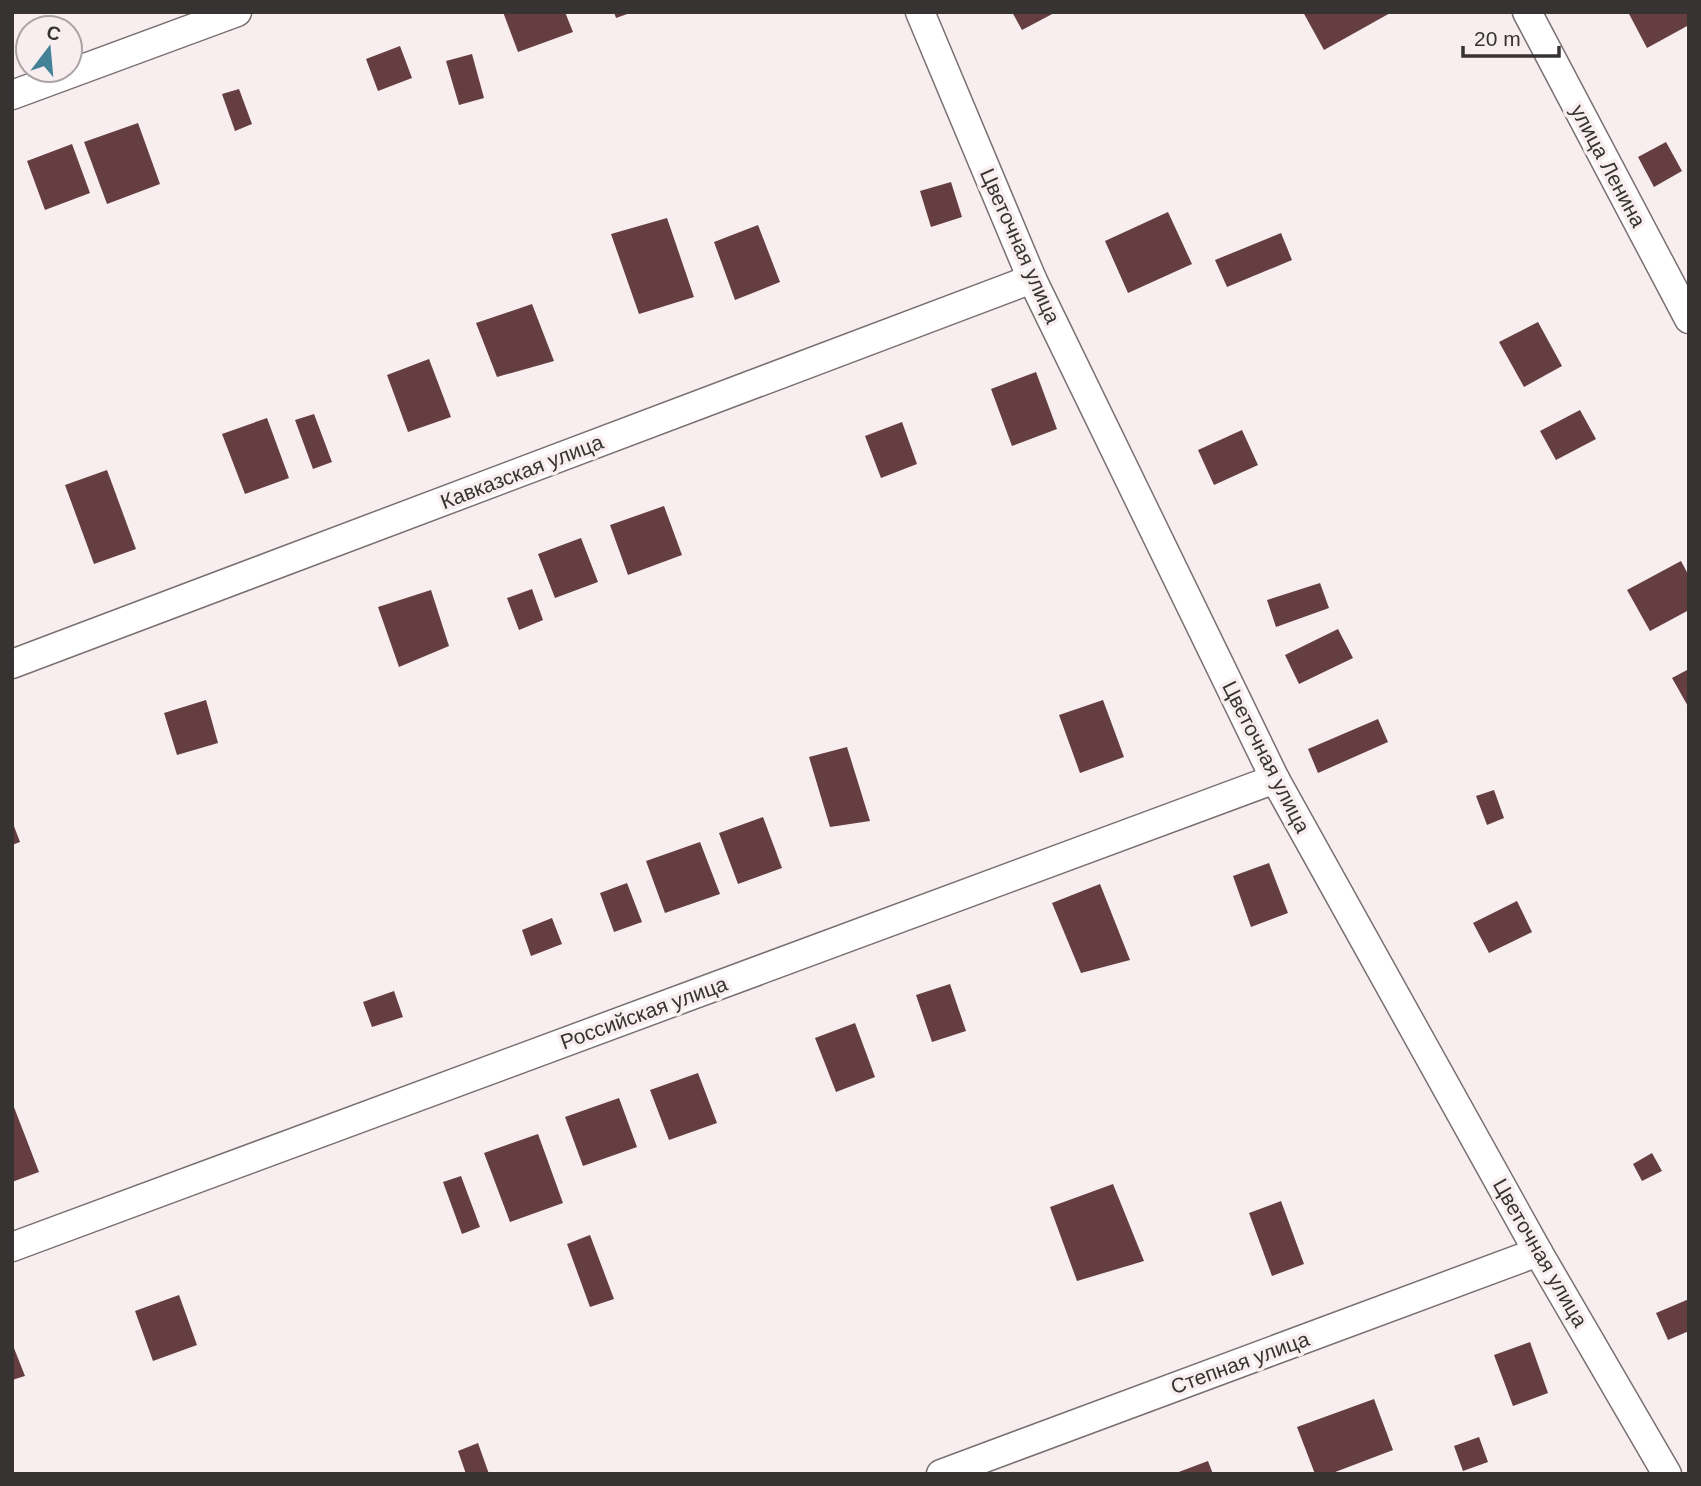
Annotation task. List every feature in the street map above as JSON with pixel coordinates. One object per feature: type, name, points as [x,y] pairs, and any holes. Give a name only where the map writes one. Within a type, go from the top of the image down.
[{"type":"street","points":[[12,95],[237,12]]},
{"type":"street","name":"Цветочная улица","points":[[920,12],[1031,279],[1275,779],[1538,1252],[1667,1474]]},
{"type":"street","name":"улица Ленина","points":[[1527,12],[1689,319]]},
{"type":"street","name":"Кавказская улица","points":[[12,664],[1031,279]]},
{"type":"street","name":"Российская улица","points":[[12,1247],[1275,779]]},
{"type":"street","name":"Степная улица","points":[[941,1474],[1538,1252]]},
{"type":"building","points":[[503,12],[565,12],[573,32],[518,52]]},
{"type":"building","points":[[614,12],[630,12],[630,13],[616,18]]},
{"type":"building","points":[[1012,12],[1056,12],[1022,30]]},
{"type":"building","points":[[1303,12],[1392,12],[1324,50]]},
{"type":"building","points":[[1628,12],[1687,12],[1689,25],[1647,48]]},
{"type":"building","points":[[400,46],[412,78],[378,91],[366,59]]},
{"type":"building","points":[[472,54],[484,98],[459,105],[446,61]]},
{"type":"building","points":[[239,89],[252,124],[235,131],[222,94]]},
{"type":"building","points":[[138,123],[160,184],[107,204],[84,142]]},
{"type":"building","points":[[1666,142],[1682,171],[1654,187],[1638,157]]},
{"type":"building","points":[[72,144],[90,193],[45,210],[27,161]]},
{"type":"building","points":[[951,182],[962,217],[931,227],[920,191]]},
{"type":"building","points":[[1168,212],[1192,264],[1128,293],[1105,241]]},
{"type":"building","points":[[667,218],[694,297],[639,314],[611,234]]},
{"type":"building","points":[[758,225],[780,282],[735,300],[714,242]]},
{"type":"building","points":[[1281,233],[1292,260],[1227,287],[1215,260]]},
{"type":"building","points":[[532,304],[554,361],[497,377],[476,323]]},
{"type":"building","points":[[1538,322],[1562,366],[1524,387],[1499,342]]},
{"type":"building","points":[[429,359],[451,417],[408,432],[387,375]]},
{"type":"building","points":[[1036,372],[1057,429],[1012,446],[991,389]]},
{"type":"building","points":[[1580,410],[1596,439],[1556,460],[1540,431]]},
{"type":"building","points":[[314,414],[332,462],[313,469],[295,420]]},
{"type":"building","points":[[267,418],[289,478],[245,494],[222,434]]},
{"type":"building","points":[[902,422],[917,464],[881,478],[865,436]]},
{"type":"building","points":[[1242,430],[1258,465],[1214,485],[1198,450]]},
{"type":"building","points":[[107,470],[136,549],[94,564],[65,485]]},
{"type":"building","points":[[664,506],[682,555],[628,575],[610,525]]},
{"type":"building","points":[[581,538],[598,582],[555,598],[538,554]]},
{"type":"building","points":[[1681,561],[1689,576],[1689,610],[1650,631],[1627,590]]},
{"type":"building","points":[[1320,583],[1329,608],[1276,627],[1267,600]]},
{"type":"building","points":[[532,589],[543,620],[519,630],[507,598]]},
{"type":"building","points":[[431,590],[449,646],[399,667],[378,607]]},
{"type":"building","points":[[1338,629],[1353,658],[1299,684],[1285,655]]},
{"type":"building","points":[[1689,669],[1689,708],[1672,678]]},
{"type":"building","points":[[206,700],[218,743],[177,755],[164,713]]},
{"type":"building","points":[[1103,700],[1124,757],[1080,773],[1059,715]]},
{"type":"building","points":[[1378,719],[1388,742],[1318,773],[1308,749]]},
{"type":"building","points":[[847,747],[870,821],[830,827],[809,757]]},
{"type":"building","points":[[1494,790],[1504,818],[1487,825],[1476,796]]},
{"type":"building","points":[[763,817],[782,868],[738,884],[719,833]]},
{"type":"building","points":[[12,821],[20,842],[12,845]]},
{"type":"building","points":[[700,842],[720,894],[665,913],[646,861]]},
{"type":"building","points":[[1269,863],[1288,913],[1251,927],[1233,876]]},
{"type":"building","points":[[627,883],[642,922],[614,932],[600,893]]},
{"type":"building","points":[[1100,884],[1130,960],[1081,973],[1052,903]]},
{"type":"building","points":[[1517,901],[1532,932],[1489,953],[1473,923]]},
{"type":"building","points":[[552,918],[562,944],[531,956],[522,930]]},
{"type":"building","points":[[950,984],[966,1031],[932,1042],[916,995]]},
{"type":"building","points":[[394,991],[403,1017],[372,1027],[363,1002]]},
{"type":"building","points":[[855,1023],[875,1077],[836,1092],[815,1038]]},
{"type":"building","points":[[698,1073],[717,1123],[669,1140],[650,1090]]},
{"type":"building","points":[[619,1098],[637,1147],[583,1166],[565,1117]]},
{"type":"building","points":[[12,1102],[39,1172],[12,1182]]},
{"type":"building","points":[[538,1134],[563,1203],[510,1222],[484,1153]]},
{"type":"building","points":[[1652,1153],[1662,1171],[1642,1181],[1633,1164]]},
{"type":"building","points":[[461,1176],[480,1227],[462,1234],[443,1182]]},
{"type":"building","points":[[1113,1184],[1144,1261],[1077,1281],[1050,1207]]},
{"type":"building","points":[[1281,1201],[1304,1264],[1272,1276],[1249,1213]]},
{"type":"building","points":[[590,1235],[614,1299],[590,1307],[567,1244]]},
{"type":"building","points":[[179,1295],[197,1345],[153,1361],[135,1311]]},
{"type":"building","points":[[1689,1299],[1689,1331],[1668,1340],[1656,1313]]},
{"type":"building","points":[[1530,1342],[1548,1393],[1513,1406],[1494,1355]]},
{"type":"building","points":[[12,1343],[25,1376],[12,1380]]},
{"type":"building","points":[[1374,1399],[1393,1450],[1330,1474],[1315,1474],[1297,1427]]},
{"type":"building","points":[[1479,1437],[1488,1462],[1463,1471],[1454,1446]]},
{"type":"building","points":[[478,1443],[489,1474],[466,1474],[458,1451]]},
{"type":"building","points":[[1208,1461],[1213,1474],[1176,1474],[1176,1473]]}]
